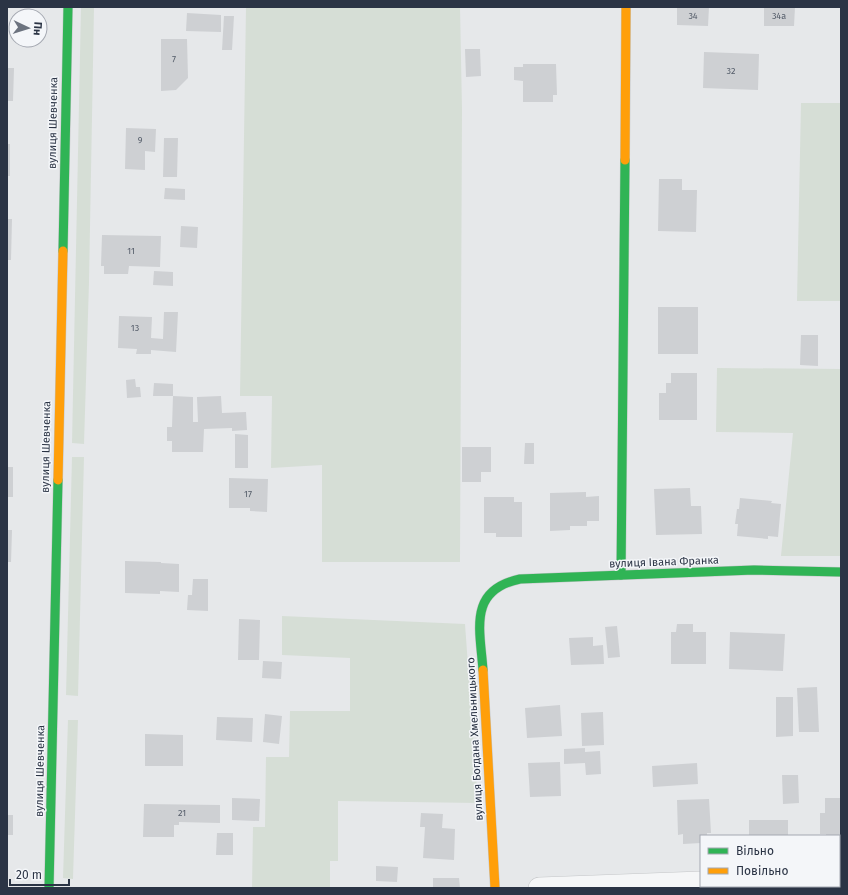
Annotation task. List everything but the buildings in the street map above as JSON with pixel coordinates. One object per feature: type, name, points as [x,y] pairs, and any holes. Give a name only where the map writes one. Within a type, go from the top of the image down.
[{"type":"street","name":"вулиця Шевченка","points":[[49,888],[68,7]]},
{"type":"street","points":[[622,575],[626,7]]},
{"type":"street","name":"вулиця Івана Франка","points":[[491,591],[506,582],[520,579],[754,570],[841,572]]},
{"type":"street","name":"вулиця Богдана Хмельницького","points":[[491,591],[482,608],[480,624],[495,888]]},
{"type":"street","points":[[539,888],[700,882]]},
{"type":"shaded area","points":[[81,7],[94,7],[89,282],[84,444],[72,443]]},
{"type":"shaded area","points":[[246,7],[460,7],[462,110],[460,562],[322,562],[322,465],[271,468],[272,396],[240,396]]},
{"type":"shaded area","points":[[801,103],[841,103],[841,301],[797,301]]},
{"type":"shaded area","points":[[717,368],[841,369],[841,556],[781,556],[793,433],[716,432]]},
{"type":"shaded area","points":[[72,457],[84,457],[78,696],[66,695]]},
{"type":"shaded area","points":[[282,616],[465,624],[478,803],[338,801],[338,861],[330,861],[330,888],[252,888],[253,827],[265,827],[266,757],[289,757],[290,711],[350,711],[350,658],[282,655]]},
{"type":"shaded area","points":[[68,720],[78,720],[73,879],[63,878]]},
{"type":"traffic: fast","points":[[63,251],[68,7]]},
{"type":"traffic: fast","points":[[621,575],[625,160]]},
{"type":"traffic: fast","points":[[49,888],[58,480]]},
{"type":"traffic: fast","points":[[483,670],[480,626],[481,613],[485,602],[492,592],[503,584],[520,579],[754,570],[841,572]]},
{"type":"traffic: slow","points":[[625,160],[626,7]]},
{"type":"traffic: slow","points":[[58,480],[63,251]]},
{"type":"traffic: slow","points":[[483,670],[495,888]]}]
